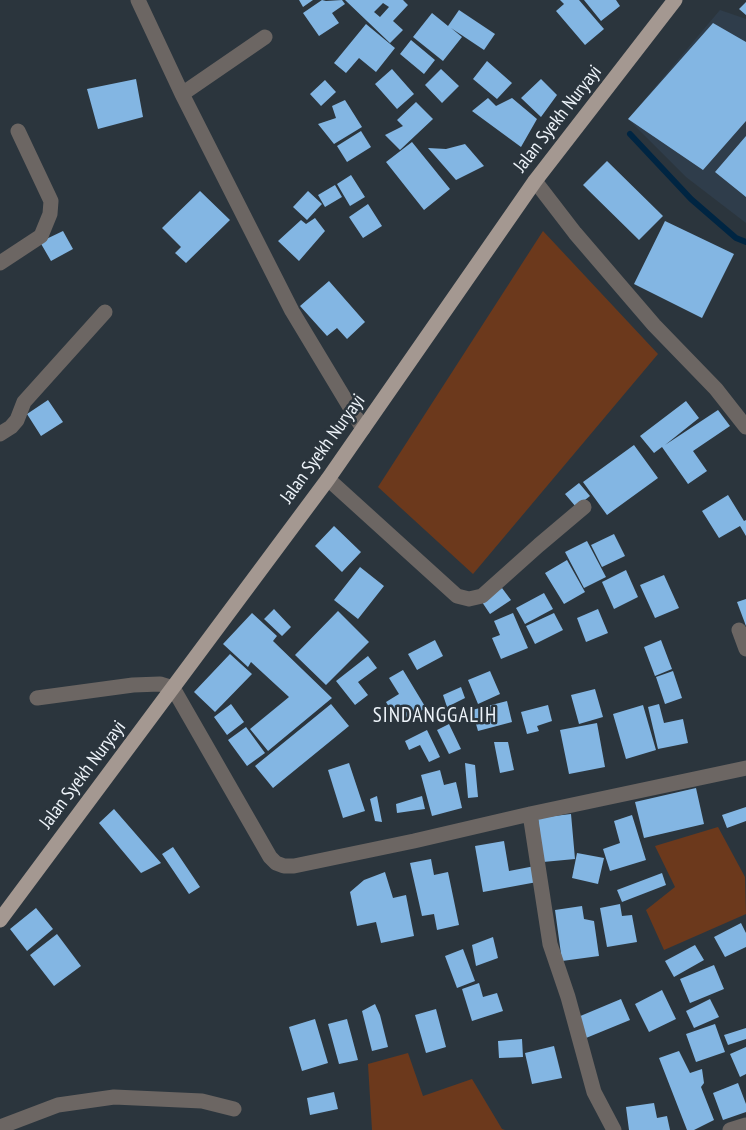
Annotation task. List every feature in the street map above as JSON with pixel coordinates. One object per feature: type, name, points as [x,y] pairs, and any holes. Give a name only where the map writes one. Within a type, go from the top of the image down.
[{"type":"main road","name":"Jalan Syekh Nuryayi","points":[[0,920],[328,479],[534,181],[675,0]]},
{"type":"street","points":[[138,0],[182,94],[292,311],[363,429]]},
{"type":"street","points":[[182,94],[265,37]]},
{"type":"street","points":[[0,263],[41,236],[50,214],[51,201],[18,131]]},
{"type":"street","points":[[534,181],[575,233],[654,325],[716,389],[746,427]]},
{"type":"street","points":[[0,434],[11,427],[17,420],[24,402],[105,312]]},
{"type":"street","points":[[328,479],[457,596],[469,599],[482,596],[584,507]]},
{"type":"street","points":[[739,630],[746,648]]},
{"type":"street","points":[[37,698],[133,685],[160,684],[173,688],[270,857],[276,863],[284,866],[294,866],[404,843],[746,768]]},
{"type":"street","points":[[530,814],[550,944],[568,997],[594,1092],[614,1130]]},
{"type":"street","points":[[0,1126],[58,1105],[114,1098],[202,1101],[234,1109]]},
{"type":"street","points":[[730,1130],[746,1125]]},
{"type":"shaded area","points":[[720,10],[746,19],[746,223],[686,177],[628,119]]},
{"type":"shaded area","points":[[543,231],[658,354],[473,574],[378,487]]},
{"type":"shaded area","points":[[718,827],[745,877],[746,914],[664,950],[646,910],[675,887],[655,846]]},
{"type":"shaded area","points":[[408,1053],[423,1096],[472,1079],[502,1129],[505,1130],[372,1130],[368,1064]]},
{"type":"building","points":[[299,0],[313,0],[303,7]]},
{"type":"building","points":[[322,0],[342,0],[345,4],[332,13],[339,23],[319,36],[303,13]]},
{"type":"building","points":[[345,0],[403,0],[408,5],[393,21],[403,30],[390,43]],"holes":[[[383,3],[389,7],[380,17],[374,12]]]},
{"type":"building","points":[[560,0],[579,0],[604,29],[585,45],[556,11],[564,4]]},
{"type":"building","points":[[584,0],[616,0],[620,6],[601,21]]},
{"type":"building","points":[[746,2],[746,15],[739,9]]},
{"type":"building","points":[[459,10],[495,34],[484,50],[451,28],[462,37],[443,61],[413,37],[432,13],[448,26]]},
{"type":"building","points":[[713,23],[746,42],[746,121],[703,170],[628,119]]},
{"type":"building","points":[[366,24],[395,48],[376,72],[359,58],[346,73],[334,63]]},
{"type":"building","points":[[411,40],[435,60],[424,74],[400,54]]},
{"type":"building","points":[[487,61],[512,83],[497,99],[473,79]]},
{"type":"building","points":[[392,69],[414,94],[397,109],[375,84]]},
{"type":"building","points":[[441,69],[459,86],[442,103],[425,85]]},
{"type":"building","points":[[136,79],[143,117],[98,129],[87,89]]},
{"type":"building","points":[[541,79],[557,95],[541,117],[521,98]]},
{"type":"building","points":[[325,80],[336,92],[321,106],[310,94]]},
{"type":"building","points":[[488,98],[496,106],[512,98],[537,119],[521,147],[472,111]]},
{"type":"building","points":[[345,100],[362,127],[334,144],[318,124],[336,118],[332,106]]},
{"type":"building","points":[[416,102],[433,119],[400,150],[385,135],[403,126],[397,120]]},
{"type":"building","points":[[361,131],[371,147],[347,162],[337,146]]},
{"type":"building","points":[[746,136],[746,197],[715,172]]},
{"type":"building","points":[[412,142],[450,189],[424,210],[386,162]]},
{"type":"building","points":[[465,144],[484,166],[456,180],[428,148],[446,149]]},
{"type":"building","points":[[607,161],[663,216],[639,240],[583,185]]},
{"type":"building","points":[[351,175],[365,197],[350,206],[337,184]]},
{"type":"building","points":[[335,185],[342,197],[325,207],[318,195]]},
{"type":"building","points":[[200,191],[230,220],[186,263],[175,253],[181,247],[162,228]]},
{"type":"building","points":[[308,191],[322,204],[307,220],[293,207]]},
{"type":"building","points":[[368,204],[382,226],[363,238],[349,217]]},
{"type":"building","points":[[315,218],[325,231],[299,261],[278,241],[301,220],[306,224]]},
{"type":"building","points":[[665,221],[734,254],[702,318],[634,284]]},
{"type":"building","points":[[63,231],[73,249],[51,261],[40,242]]},
{"type":"building","points":[[329,281],[365,322],[347,339],[337,328],[327,336],[300,306]]},
{"type":"building","points":[[48,400],[63,422],[41,436],[27,414]]},
{"type":"building","points":[[686,401],[699,418],[665,445],[718,410],[730,426],[693,451],[707,471],[688,484],[662,447],[654,453],[640,436]]},
{"type":"building","points":[[634,445],[658,478],[607,515],[583,482]]},
{"type":"building","points":[[579,483],[590,496],[576,507],[565,494]]},
{"type":"building","points":[[728,495],[744,521],[746,520],[746,536],[740,526],[719,538],[702,511]]},
{"type":"building","points":[[334,526],[361,552],[342,572],[315,546]]},
{"type":"building","points":[[614,534],[625,556],[602,567],[591,545]]},
{"type":"building","points":[[587,541],[606,577],[584,588],[565,552]]},
{"type":"building","points":[[567,560],[585,592],[564,604],[545,573]]},
{"type":"building","points":[[360,567],[384,586],[358,619],[334,600]]},
{"type":"building","points":[[626,570],[638,597],[614,609],[602,582]]},
{"type":"building","points":[[664,575],[679,608],[655,618],[640,585]]},
{"type":"building","points":[[502,588],[511,600],[490,614],[482,602]]},
{"type":"building","points":[[544,593],[553,609],[525,624],[516,608]]},
{"type":"building","points":[[746,599],[746,626],[737,602]]},
{"type":"building","points":[[274,609],[291,627],[282,636],[264,619]]},
{"type":"building","points":[[598,609],[608,633],[586,642],[577,618]]},
{"type":"building","points":[[338,611],[369,642],[326,685],[295,655]]},
{"type":"building","points":[[252,613],[277,636],[273,641],[332,698],[268,751],[250,729],[289,697],[251,662],[248,667],[223,644]]},
{"type":"building","points":[[513,613],[528,648],[501,659],[492,638],[500,635],[494,621]]},
{"type":"building","points":[[554,613],[563,630],[535,644],[526,626]]},
{"type":"building","points":[[435,640],[443,656],[417,670],[408,654]]},
{"type":"building","points":[[661,640],[672,669],[655,676],[644,647]]},
{"type":"building","points":[[230,654],[252,674],[215,712],[194,692]]},
{"type":"building","points":[[368,656],[377,668],[358,682],[368,695],[355,705],[336,681]]},
{"type":"building","points":[[403,670],[426,708],[399,724],[386,702],[399,694],[389,678]]},
{"type":"building","points":[[490,671],[500,694],[478,704],[468,680]]},
{"type":"building","points":[[673,671],[682,698],[665,704],[656,677]]},
{"type":"building","points":[[461,687],[465,698],[447,707],[443,695]]},
{"type":"building","points":[[595,689],[603,717],[579,724],[571,695]]},
{"type":"building","points":[[507,701],[512,722],[478,731],[472,710]]},
{"type":"building","points":[[231,704],[244,722],[227,735],[214,717]]},
{"type":"building","points":[[331,704],[349,726],[273,788],[255,766]]},
{"type":"building","points":[[659,704],[664,723],[683,719],[688,743],[658,749],[648,707]]},
{"type":"building","points":[[548,705],[552,721],[537,726],[539,731],[527,734],[521,712]]},
{"type":"building","points":[[643,705],[656,750],[626,759],[613,714]]},
{"type":"building","points":[[597,723],[605,767],[569,774],[560,730]]},
{"type":"building","points":[[449,724],[461,749],[449,754],[437,730]]},
{"type":"building","points":[[246,727],[265,753],[247,766],[228,740]]},
{"type":"building","points":[[427,730],[440,757],[429,762],[420,745],[409,750],[405,741]]},
{"type":"building","points":[[494,742],[508,742],[514,770],[500,773]]},
{"type":"building","points":[[349,763],[365,811],[343,818],[328,770]]},
{"type":"building","points":[[465,763],[475,765],[478,797],[468,798]]},
{"type":"building","points":[[440,770],[444,785],[456,782],[462,808],[432,816],[421,775]]},
{"type":"building","points":[[696,788],[704,824],[644,838],[635,802]]},
{"type":"building","points":[[377,796],[382,822],[375,821],[370,799]]},
{"type":"building","points":[[422,796],[425,809],[397,813],[396,804]]},
{"type":"building","points":[[746,807],[746,821],[727,828],[722,815]]},
{"type":"building","points":[[114,809],[161,863],[141,873],[99,823]]},
{"type":"building","points":[[571,814],[575,859],[543,862],[538,818]]},
{"type":"building","points":[[632,815],[646,860],[610,871],[603,849],[620,843],[614,821]]},
{"type":"building","points":[[504,841],[509,871],[535,866],[537,882],[483,892],[475,846]]},
{"type":"building","points":[[173,847],[200,887],[189,894],[162,854]]},
{"type":"building","points":[[577,853],[604,858],[598,884],[572,878]]},
{"type":"building","points":[[431,859],[434,875],[448,872],[459,925],[437,930],[434,914],[422,916],[410,863]]},
{"type":"building","points":[[385,872],[393,898],[406,895],[414,936],[381,943],[376,922],[357,926],[350,892],[364,880]]},
{"type":"building","points":[[662,873],[666,885],[622,902],[617,890]]},
{"type":"building","points":[[620,904],[622,916],[632,915],[637,942],[607,947],[600,908]]},
{"type":"building","points":[[582,906],[584,919],[594,921],[599,956],[562,961],[555,910]]},
{"type":"building","points":[[36,908],[53,929],[27,951],[10,929]]},
{"type":"building","points":[[741,923],[746,933],[746,947],[725,957],[714,937]]},
{"type":"building","points":[[57,934],[81,966],[54,986],[30,955]]},
{"type":"building","points":[[493,937],[498,958],[476,966],[472,945]]},
{"type":"building","points":[[695,945],[704,960],[674,977],[665,961]]},
{"type":"building","points":[[463,949],[475,981],[457,988],[445,956]]},
{"type":"building","points":[[714,965],[724,989],[690,1003],[680,979]]},
{"type":"building","points":[[479,983],[483,997],[497,993],[503,1011],[472,1021],[462,989]]},
{"type":"building","points":[[662,990],[676,1019],[649,1032],[635,1004]]},
{"type":"building","points":[[621,999],[630,1020],[586,1038],[578,1017]]},
{"type":"building","points":[[710,999],[719,1017],[694,1028],[686,1011]]},
{"type":"building","points":[[375,1004],[380,1015],[388,1047],[372,1051],[362,1011]]},
{"type":"building","points":[[436,1009],[446,1047],[426,1053],[415,1015]]},
{"type":"building","points":[[315,1019],[328,1063],[302,1071],[289,1027]]},
{"type":"building","points":[[347,1019],[358,1060],[339,1064],[328,1024]]},
{"type":"building","points":[[715,1024],[725,1052],[696,1062],[686,1034]]},
{"type":"building","points":[[746,1028],[746,1039],[728,1045],[724,1035]]},
{"type":"building","points":[[522,1039],[523,1057],[499,1058],[498,1041]]},
{"type":"building","points":[[554,1046],[562,1078],[532,1084],[525,1053]]},
{"type":"building","points":[[746,1047],[746,1074],[740,1077],[730,1054]]},
{"type":"building","points":[[679,1051],[690,1073],[702,1069],[704,1083],[701,1087],[714,1120],[694,1130],[687,1130],[659,1058]]},
{"type":"building","points":[[738,1083],[746,1104],[746,1112],[723,1120],[713,1093]]},
{"type":"building","points":[[334,1092],[338,1109],[310,1115],[307,1098]]},
{"type":"building","points":[[654,1103],[657,1118],[667,1116],[670,1130],[629,1130],[626,1107]]},
{"type":"waterway","points":[[630,134],[691,199],[736,238],[746,242]]},
{"type":"district","name":"SINDANGGALIH","points":[[435,716]]}]
